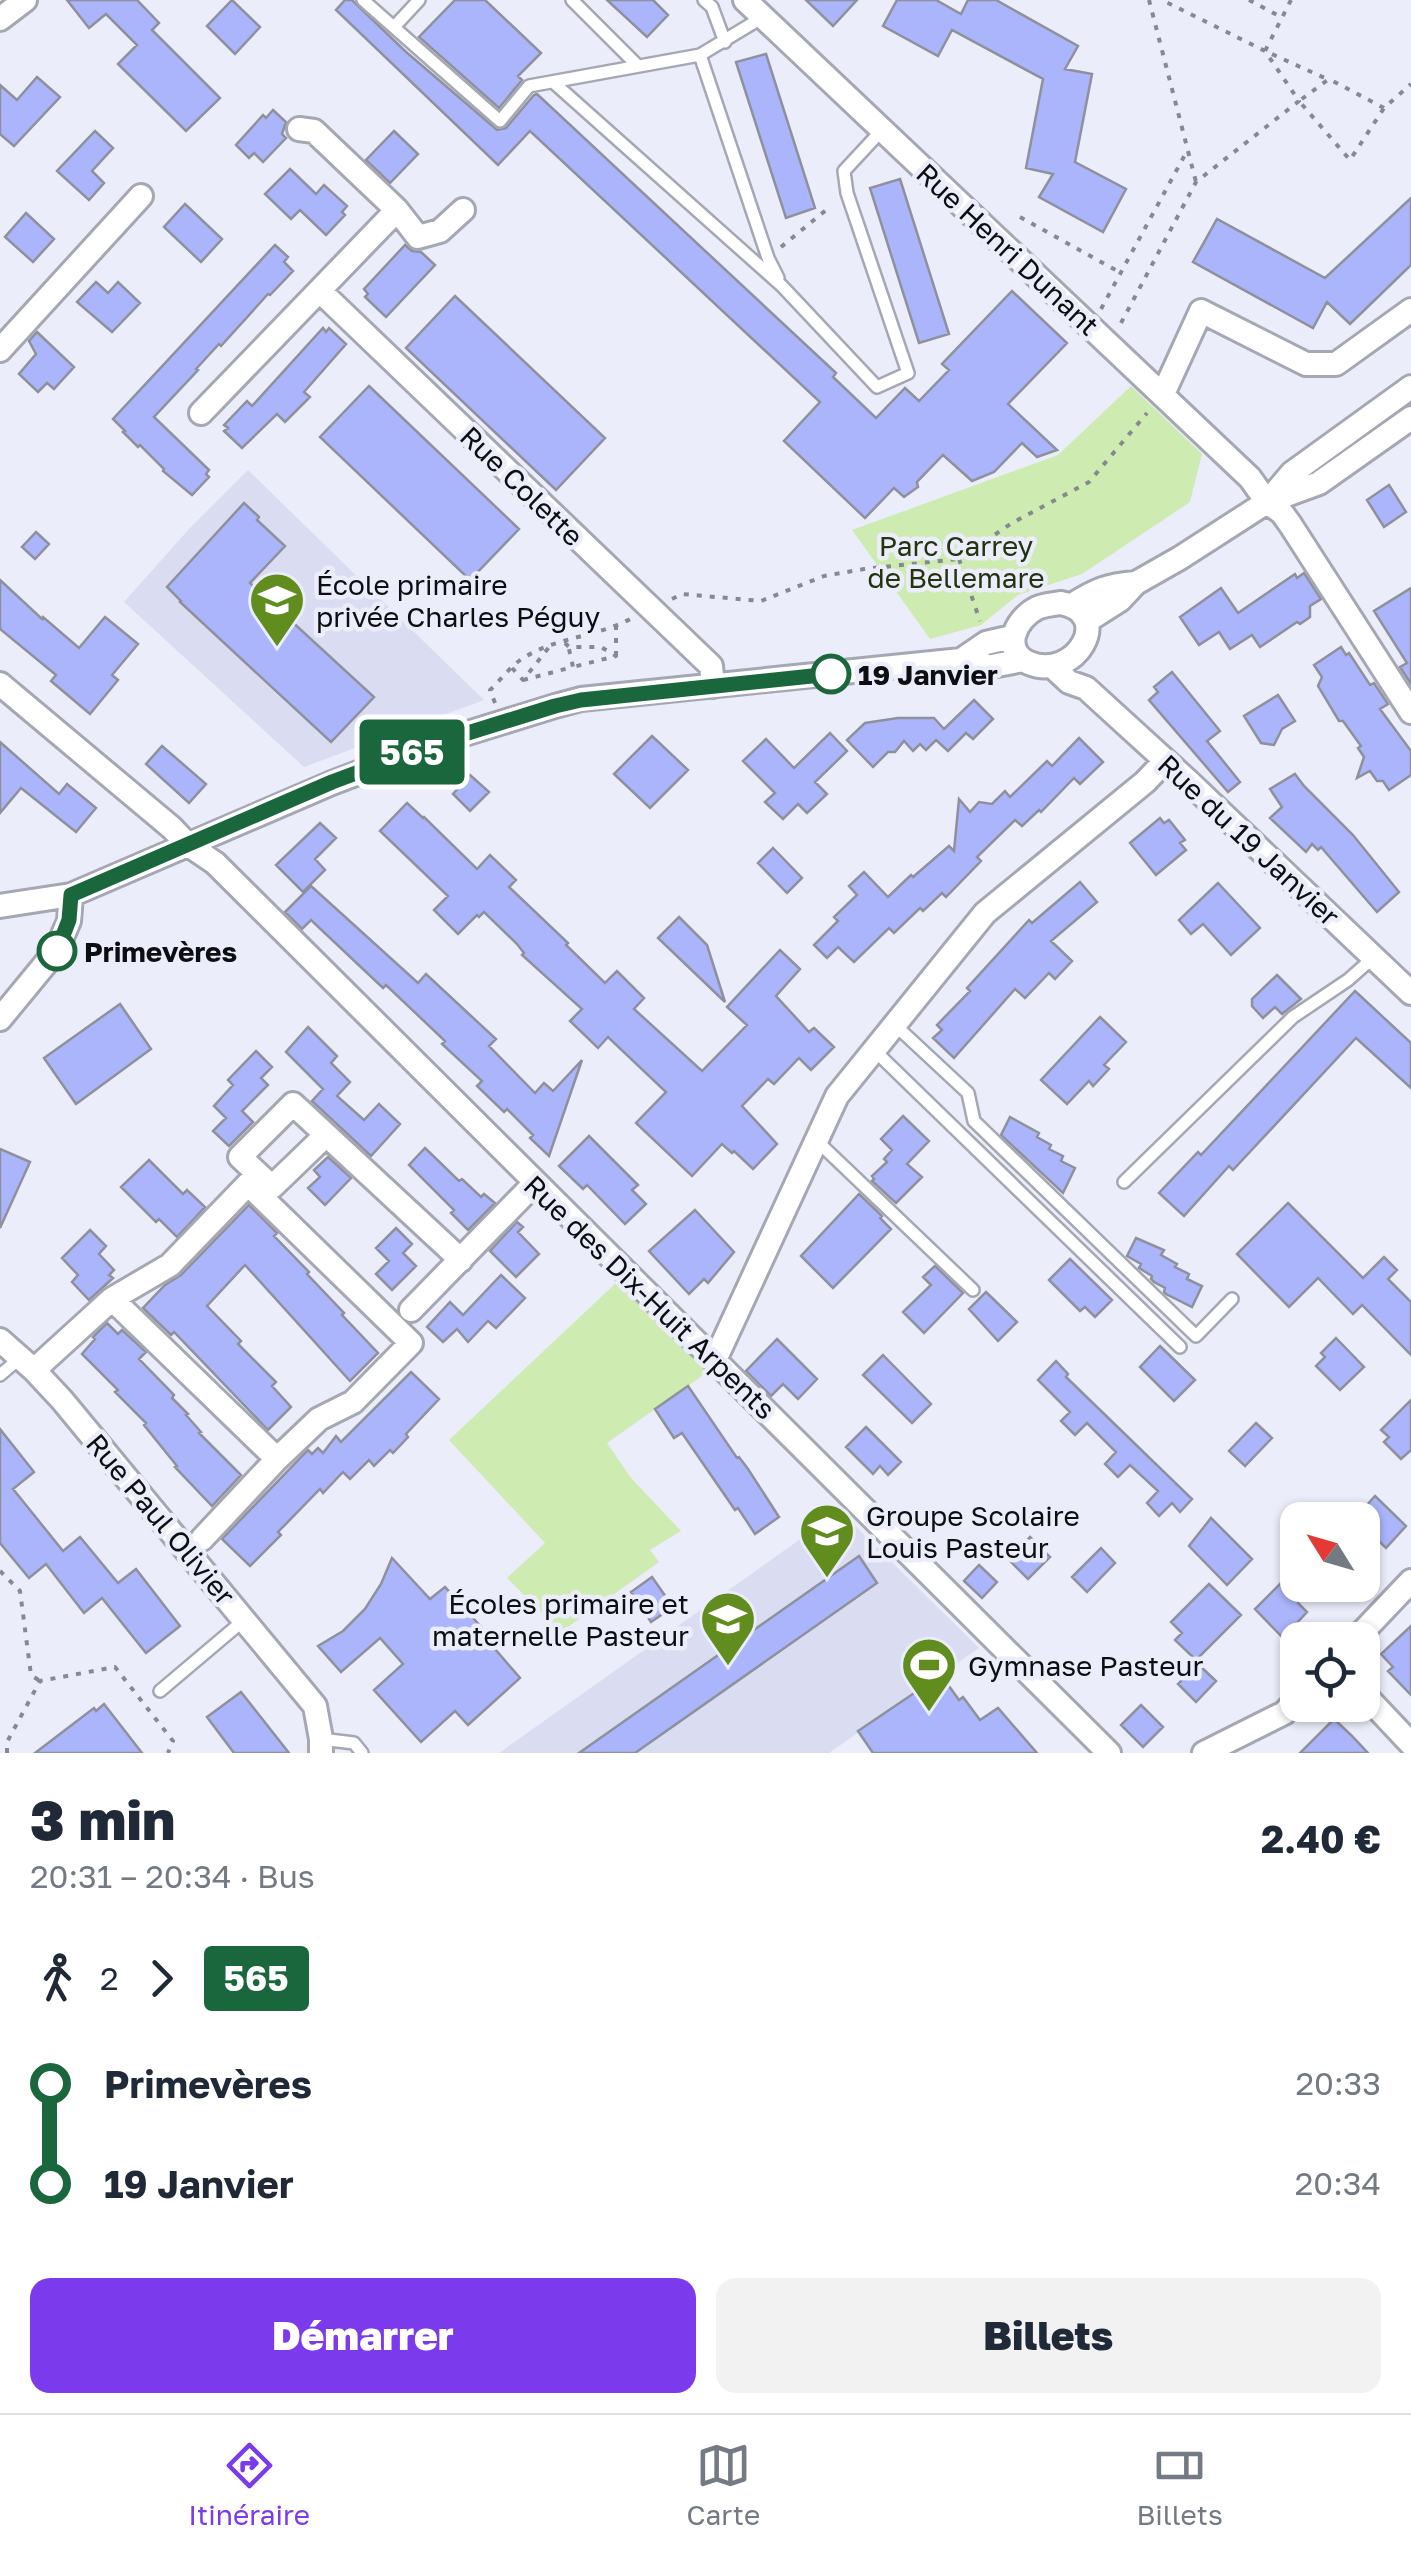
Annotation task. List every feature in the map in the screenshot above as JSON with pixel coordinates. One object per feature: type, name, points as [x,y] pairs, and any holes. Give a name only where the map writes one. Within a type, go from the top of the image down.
[{"type":"street","points":[[1,17],[25,0]]},
{"type":"street","name":"Rue Henri Dunant","points":[[745,0],[1250,478],[1266,502],[1290,524],[1411,712]]},
{"type":"street","points":[[299,130],[314,131],[397,210],[418,237],[440,231],[463,210]]},
{"type":"street","points":[[0,350],[140,196]]},
{"type":"street","points":[[201,413],[397,210]]},
{"type":"street","name":"Rue Colette","points":[[320,291],[710,666],[712,686]]},
{"type":"street","points":[[1162,394],[1201,311],[1306,364],[1336,364],[1411,310]]},
{"type":"street","points":[[1266,502],[1292,472],[1411,388]]},
{"type":"street","points":[[1079,613],[1095,590],[1136,583],[1266,502],[1319,483],[1411,418]]},
{"type":"street","points":[[0,906],[71,895],[332,782],[439,742],[581,700],[961,660],[992,666],[1023,660],[1054,667],[1084,645],[1088,634],[1079,613],[1060,603],[1037,608],[1024,618],[1012,637],[1012,645],[1023,660]]},
{"type":"street","points":[[961,660],[986,643],[1012,637]]},
{"type":"street","name":"Rue du 19 Janvier","points":[[1074,655],[1084,670],[1086,688]]},
{"type":"street","name":"Rue du 19 Janvier","points":[[1054,667],[1069,682],[1086,688],[1165,760],[1411,994]]},
{"type":"street","name":"Rue des Dix-Huit Arpents","points":[[0,684],[187,844],[215,863],[1109,1753]]},
{"type":"street","points":[[715,1360],[837,1096],[985,913],[1144,782],[1165,760]]},
{"type":"street","points":[[0,1019],[56,952],[69,920],[71,895]]},
{"type":"street","points":[[326,1135],[461,1260]]},
{"type":"street","points":[[27,1364],[112,1299],[170,1265],[248,1184],[411,1342],[354,1402],[319,1419],[202,1539]]},
{"type":"street","points":[[410,1310],[534,1184]]},
{"type":"street","points":[[112,1299],[277,1459]]},
{"type":"street","name":"Rue Paul Olivier","points":[[0,1340],[27,1364],[115,1462],[315,1706],[321,1746]]},
{"type":"street","points":[[1373,1622],[1411,1581]]},
{"type":"street","points":[[1380,1711],[1411,1744]]},
{"type":"street","points":[[1204,1753],[1280,1715]]},
{"type":"lane","points":[[363,0],[500,121],[529,86],[700,55],[763,17]]},
{"type":"lane","points":[[394,27],[419,0]]},
{"type":"lane","points":[[572,0],[638,66]]},
{"type":"lane","points":[[704,0],[712,7],[725,42]]},
{"type":"lane","points":[[700,55],[768,258],[782,286]]},
{"type":"lane","points":[[553,82],[782,286],[877,386],[908,373],[847,194],[844,171],[882,130]]},
{"type":"lane","points":[[1124,1182],[1293,1017],[1348,980],[1374,957]]},
{"type":"lane","points":[[895,1025],[968,1093],[974,1121],[1196,1336],[1232,1299]]},
{"type":"lane","points":[[874,1050],[1180,1347]]},
{"type":"lane","points":[[816,1141],[973,1290]]},
{"type":"lane","points":[[0,1375],[27,1364]]},
{"type":"lane","points":[[160,1691],[244,1620]]},
{"type":"lane","points":[[321,1746],[354,1743],[362,1753]]},
{"type":"path","points":[[1149,0],[1196,182]]},
{"type":"path","points":[[1162,0],[1384,108]]},
{"type":"path","points":[[1249,0],[1281,18]]},
{"type":"path","points":[[1265,51],[1290,0]]},
{"type":"path","points":[[1265,51],[1299,101],[1350,160],[1384,108],[1411,84]]},
{"type":"path","points":[[1109,345],[1196,182],[1329,79]]},
{"type":"path","points":[[1091,327],[1188,151]]},
{"type":"path","points":[[768,258],[847,194]]},
{"type":"path","points":[[1020,216],[1121,273]]},
{"type":"path","points":[[500,722],[490,690],[519,661],[551,644],[616,626],[682,594],[761,601],[824,576],[960,559],[1012,523],[1088,482],[1162,394]]},
{"type":"path","points":[[960,559],[981,625]]},
{"type":"path","points":[[616,626],[616,656]]},
{"type":"path","points":[[564,642],[569,647],[573,667]]},
{"type":"path","points":[[523,680],[551,644]]},
{"type":"path","points":[[569,647],[601,646],[616,656]]},
{"type":"path","points":[[523,680],[616,656]]},
{"type":"path","points":[[512,668],[523,680]]},
{"type":"path","points":[[0,1571],[20,1591],[31,1675],[40,1681],[115,1667],[173,1741],[168,1753]]},
{"type":"path","points":[[0,1586],[7,1580]]},
{"type":"path","points":[[7,1753],[7,1742],[40,1681]]},
{"type":"path","points":[[0,1734],[7,1742]]},
{"type":"shaded area","points":[[248,470],[484,700],[304,767],[124,602]]},
{"type":"shaded area","name":"Groupe Scolaire Louis Pasteur","points":[[840,1511],[979,1648],[829,1753],[499,1753]]},
{"type":"green space","name":"Parc Carrey de Bellemare","points":[[1131,386],[1202,454],[1190,502],[1082,574],[1018,595],[981,625],[930,639],[852,530],[1058,455]]},
{"type":"green space","points":[[617,1282],[709,1371],[607,1443],[631,1478],[681,1531],[650,1550],[659,1562],[561,1632],[507,1578],[545,1543],[449,1440]]},
{"type":"building","points":[[67,0],[137,0],[159,23],[152,30],[220,98],[186,131],[118,64],[137,45],[106,14],[89,28]]},
{"type":"building","points":[[232,0],[260,27],[235,54],[207,26]]},
{"type":"building","points":[[345,0],[352,0],[497,130],[506,128],[537,94],[836,373],[833,377],[876,418],[905,388],[919,401],[949,370],[942,364],[1012,291],[1067,343],[1008,404],[1057,450],[1037,457],[1022,443],[994,472],[972,481],[943,455],[917,482],[918,487],[904,497],[894,488],[865,518],[784,441],[820,402],[530,131],[498,165],[336,10]]},
{"type":"building","points":[[455,0],[485,0],[541,53],[518,76],[522,80],[499,108],[419,37]]},
{"type":"building","points":[[607,0],[653,0],[668,15],[647,37]]},
{"type":"building","points":[[806,0],[857,0],[833,26]]},
{"type":"building","points":[[897,0],[936,0],[961,14],[968,0],[996,0],[1078,46],[1065,69],[1092,74],[1075,162],[1126,189],[1103,232],[1039,197],[1053,174],[1026,168],[1043,79],[952,30],[938,56],[883,26]]},
{"type":"building","points":[[766,54],[815,208],[786,218],[736,62]]},
{"type":"building","points":[[37,77],[60,97],[14,146],[0,134],[0,85],[17,100]]},
{"type":"building","points":[[273,110],[286,122],[282,134],[286,138],[263,162],[254,153],[249,158],[236,145],[263,115],[266,118]]},
{"type":"building","points":[[95,131],[113,148],[92,171],[104,183],[89,200],[57,171]]},
{"type":"building","points":[[394,131],[418,154],[390,183],[366,160]]},
{"type":"building","points":[[290,169],[316,194],[324,185],[347,206],[342,212],[345,215],[326,235],[300,210],[291,219],[265,194]]},
{"type":"building","points":[[900,179],[949,334],[919,343],[870,188]]},
{"type":"building","points":[[1411,198],[1411,265],[1350,324],[1327,302],[1313,328],[1193,262],[1217,219],[1325,278]]},
{"type":"building","points":[[185,204],[222,239],[201,262],[164,227]]},
{"type":"building","points":[[26,213],[54,239],[33,262],[5,237]]},
{"type":"building","points":[[275,245],[288,257],[284,262],[293,271],[219,344],[154,417],[209,470],[209,477],[192,495],[113,419]]},
{"type":"building","points":[[405,245],[421,252],[435,265],[386,317],[365,297],[368,294],[364,289]]},
{"type":"building","points":[[96,282],[108,293],[118,282],[140,303],[112,332],[77,302]]},
{"type":"building","points":[[455,296],[605,438],[556,490],[406,348]]},
{"type":"building","points":[[323,328],[326,332],[329,328],[346,344],[304,392],[310,397],[285,422],[277,414],[242,448],[224,431],[228,428],[224,425],[247,401],[252,406]]},
{"type":"building","points":[[37,332],[74,367],[54,389],[47,383],[38,392],[19,374],[36,354],[29,341]]},
{"type":"building","points":[[369,386],[519,529],[470,580],[320,437]]},
{"type":"building","points":[[1389,485],[1406,512],[1384,527],[1367,500]]},
{"type":"building","name":"École primaire privée Charles Péguy","points":[[244,503],[285,546],[250,583],[374,697],[331,742],[167,587]]},
{"type":"building","points":[[36,532],[49,544],[35,559],[22,547]]},
{"type":"building","points":[[1304,573],[1321,599],[1310,606],[1310,617],[1260,647],[1252,635],[1230,649],[1219,632],[1199,645],[1180,617],[1221,588],[1238,613],[1295,574],[1297,578]]},
{"type":"building","points":[[0,580],[79,648],[105,617],[138,644],[112,675],[118,680],[90,714],[51,681],[56,675],[0,629]]},
{"type":"building","points":[[1411,588],[1411,684],[1400,667],[1407,663],[1374,611]]},
{"type":"building","points":[[1341,647],[1370,685],[1374,683],[1388,704],[1380,709],[1411,751],[1411,775],[1389,790],[1370,771],[1357,778],[1364,757],[1358,748],[1361,746],[1343,721],[1339,721],[1318,686],[1322,677],[1314,665]]},
{"type":"building","points":[[1172,672],[1220,731],[1207,741],[1240,782],[1228,792],[1149,700],[1158,692],[1154,687]]},
{"type":"building","points":[[1278,695],[1295,721],[1282,729],[1274,745],[1261,743],[1244,716]]},
{"type":"building","points":[[974,700],[993,719],[973,739],[966,733],[948,751],[936,740],[926,750],[920,744],[913,751],[904,741],[873,767],[847,740],[865,723],[898,718],[934,718],[944,729]]},
{"type":"building","points":[[830,733],[847,751],[815,782],[827,794],[807,813],[798,804],[783,819],[765,802],[775,793],[743,761],[766,739],[794,768]]},
{"type":"building","points":[[652,736],[688,770],[650,808],[614,774]]},
{"type":"building","points":[[1079,738],[1103,762],[1080,784],[1074,778],[1022,826],[1015,820],[977,857],[981,861],[946,897],[942,893],[923,911],[920,908],[894,933],[889,928],[854,962],[838,947],[827,958],[814,945],[838,921],[834,917],[857,895],[849,886],[864,872],[888,897],[949,846],[954,851],[959,799],[970,812],[979,802],[992,804],[1005,791],[1010,797],[1047,761],[1052,766]]},
{"type":"building","points":[[0,742],[59,794],[67,784],[96,808],[76,832],[21,788],[0,813]]},
{"type":"building","points":[[162,746],[206,784],[189,803],[146,764]]},
{"type":"building","points":[[1295,774],[1353,835],[1399,892],[1377,912],[1321,847],[1318,850],[1312,844],[1306,852],[1270,818],[1282,807],[1270,789]]},
{"type":"building","points":[[470,775],[489,792],[470,811],[453,794]]},
{"type":"building","points":[[407,803],[477,869],[490,855],[516,880],[509,887],[605,983],[617,971],[644,998],[634,1009],[702,1071],[747,1025],[727,1007],[780,950],[800,969],[776,996],[809,1032],[814,1028],[834,1047],[811,1070],[799,1058],[774,1084],[768,1079],[742,1106],[777,1144],[753,1169],[722,1144],[692,1176],[636,1123],[666,1092],[608,1037],[598,1048],[570,1021],[582,1009],[522,955],[517,944],[484,912],[458,934],[434,910],[448,896],[380,831]]},
{"type":"building","points":[[1160,818],[1164,823],[1169,820],[1185,840],[1180,843],[1186,850],[1156,875],[1130,843]]},
{"type":"building","points":[[320,823],[336,838],[315,859],[325,870],[303,892],[276,865]]},
{"type":"building","points":[[773,848],[802,878],[787,893],[758,863]]},
{"type":"building","points":[[1080,882],[1097,902],[1051,941],[1072,961],[1055,979],[1049,973],[1025,998],[1015,989],[954,1058],[933,1038],[942,1030],[937,1025],[1029,920],[1032,923]]},
{"type":"building","points":[[1218,883],[1260,928],[1231,955],[1203,924],[1191,934],[1179,920]]},
{"type":"building","points":[[311,886],[418,983],[426,974],[496,1039],[489,1046],[535,1093],[544,1083],[553,1091],[582,1060],[549,1156],[507,1109],[504,1112],[477,1086],[482,1081],[442,1044],[445,1041],[386,985],[383,988],[311,920],[302,929],[285,912]]},
{"type":"building","points":[[679,917],[707,945],[725,1002],[658,938]]},
{"type":"building","points":[[1277,975],[1301,999],[1282,1014],[1275,1007],[1263,1018],[1252,1006],[1252,999]]},
{"type":"building","points":[[1355,991],[1411,1043],[1411,1088],[1356,1038],[1233,1170],[1229,1166],[1184,1216],[1159,1193],[1198,1152],[1201,1155]]},
{"type":"building","points":[[120,1004],[151,1049],[76,1104],[44,1058]]},
{"type":"building","points":[[1100,1017],[1126,1042],[1104,1065],[1109,1069],[1093,1086],[1089,1081],[1067,1104],[1041,1080]]},
{"type":"building","points":[[308,1027],[337,1056],[331,1063],[350,1082],[337,1096],[364,1120],[379,1104],[400,1124],[371,1156],[312,1101],[323,1089],[286,1052]]},
{"type":"building","points":[[256,1051],[272,1067],[261,1078],[268,1085],[242,1111],[253,1122],[229,1146],[213,1131],[226,1118],[214,1106],[233,1085],[228,1080]]},
{"type":"building","points":[[903,1116],[929,1141],[907,1164],[922,1177],[896,1203],[872,1181],[872,1176],[887,1162],[884,1159],[892,1150],[881,1139]]},
{"type":"building","points":[[1010,1117],[1039,1133],[1037,1137],[1051,1145],[1049,1149],[1063,1156],[1061,1161],[1075,1168],[1063,1193],[1001,1135]]},
{"type":"building","points":[[589,1136],[638,1185],[632,1190],[646,1204],[625,1224],[587,1185],[583,1189],[559,1166]]},
{"type":"building","points":[[425,1148],[459,1181],[462,1179],[481,1197],[484,1194],[495,1203],[468,1230],[451,1213],[454,1210],[409,1165]]},
{"type":"building","points":[[0,1149],[30,1162],[0,1228]]},
{"type":"building","points":[[328,1157],[351,1178],[325,1205],[308,1188],[320,1177],[314,1170]]},
{"type":"building","points":[[149,1160],[183,1194],[187,1190],[205,1207],[177,1237],[121,1187]]},
{"type":"building","points":[[859,1194],[891,1229],[833,1288],[801,1256]]},
{"type":"building","points":[[1288,1203],[1363,1278],[1384,1257],[1397,1270],[1388,1279],[1411,1302],[1411,1355],[1362,1305],[1353,1314],[1318,1278],[1289,1307],[1237,1254]]},
{"type":"building","points":[[249,1205],[378,1353],[350,1381],[245,1265],[207,1306],[276,1382],[272,1386],[291,1407],[268,1430],[174,1332],[171,1335],[143,1308]]},
{"type":"building","points":[[695,1210],[734,1252],[708,1283],[704,1279],[689,1294],[649,1251]]},
{"type":"building","points":[[517,1222],[523,1227],[518,1232],[539,1254],[516,1277],[490,1251]]},
{"type":"building","points":[[396,1228],[412,1244],[403,1253],[416,1266],[392,1290],[376,1274],[389,1261],[376,1248]]},
{"type":"building","points":[[90,1230],[106,1246],[99,1254],[114,1270],[109,1275],[113,1278],[89,1300],[72,1282],[78,1275],[62,1258]]},
{"type":"building","points":[[1136,1238],[1164,1250],[1161,1255],[1189,1274],[1187,1279],[1202,1286],[1192,1307],[1166,1294],[1165,1288],[1139,1268],[1141,1264],[1127,1256]]},
{"type":"building","points":[[1070,1259],[1112,1300],[1095,1317],[1085,1307],[1080,1311],[1049,1280]]},
{"type":"building","points":[[935,1266],[963,1293],[924,1333],[903,1312],[931,1285],[923,1277]]},
{"type":"building","points":[[501,1275],[525,1298],[496,1328],[488,1321],[468,1342],[457,1329],[443,1342],[427,1327],[450,1302],[463,1315]]},
{"type":"building","points":[[986,1292],[1017,1322],[998,1341],[969,1309]]},
{"type":"building","points":[[107,1323],[118,1334],[122,1330],[146,1352],[139,1359],[174,1395],[172,1398],[199,1433],[241,1475],[212,1506],[175,1467],[146,1423],[115,1392],[118,1390],[82,1354]]},
{"type":"building","points":[[1336,1338],[1364,1367],[1340,1390],[1316,1366],[1325,1357],[1321,1353]]},
{"type":"building","points":[[777,1339],[817,1379],[798,1399],[783,1384],[771,1396],[746,1371]]},
{"type":"building","points":[[1160,1346],[1195,1380],[1174,1401],[1140,1367]]},
{"type":"building","points":[[883,1355],[931,1404],[912,1423],[863,1375]]},
{"type":"building","points":[[1056,1361],[1068,1374],[1066,1377],[1192,1499],[1180,1512],[1172,1503],[1159,1516],[1147,1503],[1158,1491],[1130,1465],[1118,1477],[1105,1464],[1116,1452],[1087,1423],[1075,1435],[1061,1421],[1070,1412],[1038,1380]]},
{"type":"building","points":[[411,1372],[439,1399],[393,1453],[390,1450],[374,1466],[369,1460],[350,1479],[343,1472],[323,1493],[320,1489],[250,1566],[222,1539],[308,1450],[312,1454],[318,1448],[323,1453],[336,1436],[341,1442]]},
{"type":"building","points":[[688,1386],[779,1517],[755,1534],[682,1433],[674,1438],[655,1409]]},
{"type":"building","points":[[1411,1400],[1411,1450],[1401,1459],[1384,1442],[1389,1437],[1381,1430]]},
{"type":"building","points":[[1256,1423],[1272,1438],[1245,1466],[1229,1451]]},
{"type":"building","points":[[866,1427],[901,1462],[888,1475],[880,1466],[873,1474],[846,1447]]},
{"type":"building","points":[[0,1429],[34,1472],[13,1489],[63,1551],[80,1537],[118,1583],[136,1569],[180,1626],[146,1653],[102,1598],[84,1613],[46,1564],[29,1578],[0,1543]]},
{"type":"building","points":[[1375,1496],[1406,1526],[1386,1548],[1380,1542],[1380,1502],[1370,1502]]},
{"type":"building","points":[[1211,1518],[1252,1559],[1227,1585],[1189,1546]]},
{"type":"building","points":[[1030,1537],[1050,1557],[1028,1579],[1008,1559]]},
{"type":"building","points":[[1101,1548],[1115,1563],[1087,1592],[1072,1577]]},
{"type":"building","name":"Écoles primaire et maternelle Pasteur","points":[[859,1556],[877,1583],[635,1753],[579,1753]]},
{"type":"building","points":[[392,1558],[430,1599],[445,1587],[492,1639],[489,1642],[520,1678],[468,1725],[455,1711],[421,1742],[374,1690],[403,1664],[380,1638],[341,1672],[318,1646],[343,1631],[365,1609]]},
{"type":"building","points":[[979,1565],[997,1582],[982,1598],[964,1581]]},
{"type":"building","points":[[652,1577],[673,1607],[651,1622],[631,1592]]},
{"type":"building","points":[[1209,1584],[1241,1615],[1196,1660],[1175,1640],[1182,1633],[1171,1622]]},
{"type":"building","points":[[1280,1584],[1280,1602],[1298,1602],[1307,1612],[1298,1622],[1280,1622],[1280,1635],[1255,1609]]},
{"type":"building","points":[[1411,1626],[1411,1695],[1388,1671],[1393,1667],[1381,1654]]},
{"type":"building","points":[[1198,1664],[1216,1681],[1196,1702],[1178,1684]]},
{"type":"building","name":"Gymnase Pasteur","points":[[941,1675],[980,1720],[998,1708],[1037,1753],[873,1753],[858,1731]]},
{"type":"building","points":[[241,1692],[289,1753],[234,1753],[207,1717]]},
{"type":"building","points":[[104,1704],[142,1753],[35,1753],[94,1708],[96,1711]]},
{"type":"building","points":[[1141,1705],[1163,1727],[1143,1747],[1121,1725]]},
{"type":"building","points":[[1331,1722],[1337,1722],[1368,1753],[1300,1753]]},
{"type":"bus line","name":"565","points":[[57,951],[69,920],[71,895],[332,782],[439,742],[581,700],[831,674]]},
{"type":"place","name":"École primaire privée Charles Péguy","points":[[277,649]]},
{"type":"place","name":"19 Janvier","points":[[831,674]]},
{"type":"place","name":"Primevères","points":[[57,951]]},
{"type":"place","name":"Groupe Scolaire Louis Pasteur","points":[[827,1580]]},
{"type":"place","name":"Écoles primaire et maternelle Pasteur","points":[[728,1668]]},
{"type":"place","name":"Gymnase Pasteur","points":[[929,1714]]}]
